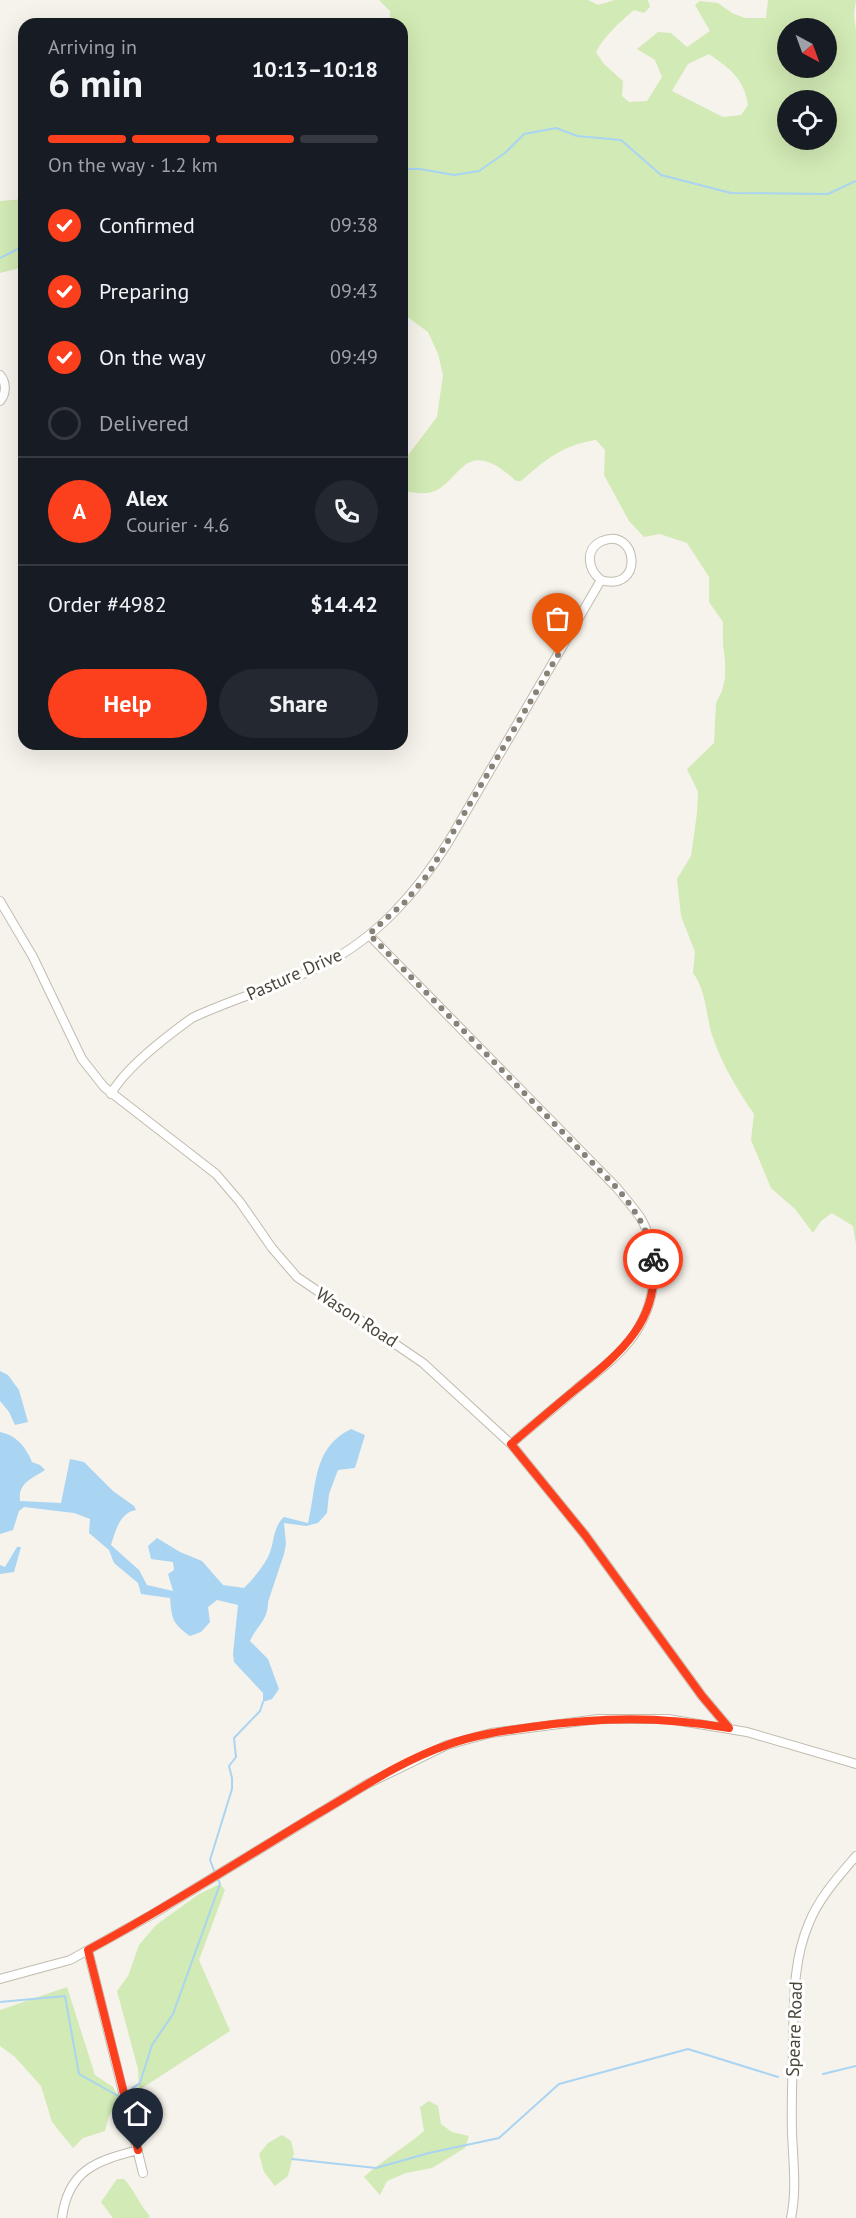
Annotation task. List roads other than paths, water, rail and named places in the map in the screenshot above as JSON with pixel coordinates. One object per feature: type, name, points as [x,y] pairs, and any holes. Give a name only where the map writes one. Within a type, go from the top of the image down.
[{"type":"street","points":[[0,375],[5,386],[4,395],[0,401]]},
{"type":"street","points":[[604,540],[618,540],[624,543],[632,555],[631,569],[622,579],[602,580],[592,570],[590,556],[598,544],[604,540]]},
{"type":"street","name":"Pasture Drive","points":[[111,1094],[121,1079],[176,1029],[192,1018],[323,965],[356,945],[405,902],[429,873],[459,825],[602,580]]},
{"type":"street","name":"Wason Road","points":[[0,902],[38,965],[82,1059],[92,1074],[111,1094],[216,1174],[297,1277],[423,1363],[511,1444],[585,1535],[702,1696],[729,1728]]},
{"type":"street","points":[[369,934],[617,1188],[640,1218],[650,1244],[654,1272],[652,1293],[643,1320],[633,1336],[607,1364],[511,1444]]},
{"type":"street","points":[[0,1979],[70,1960],[153,1914],[368,1784],[447,1745],[491,1733],[598,1719],[668,1719],[729,1728],[856,1764]]},
{"type":"street","name":"Speare Road","points":[[791,2218],[795,2195],[792,2082],[798,1959],[809,1922],[818,1905],[828,1889],[856,1857]]},
{"type":"street","points":[[88,1950],[143,2173]]},
{"type":"street","points":[[62,2218],[66,2195],[82,2173],[91,2165],[107,2158],[138,2150]]},
{"type":"water","points":[[0,1371],[8,1375],[19,1390],[28,1422],[15,1425],[9,1412],[0,1401]]},
{"type":"water","points":[[351,1429],[365,1435],[355,1468],[338,1470],[329,1494],[327,1513],[318,1523],[306,1526],[284,1523],[286,1544],[284,1554],[266,1614],[250,1641],[268,1659],[279,1689],[272,1699],[263,1702],[263,1693],[234,1662],[238,1605],[217,1600],[208,1607],[210,1622],[201,1632],[190,1636],[174,1620],[170,1598],[141,1594],[138,1583],[114,1563],[109,1550],[89,1533],[90,1519],[74,1513],[24,1507],[19,1511],[13,1530],[0,1534],[0,1432],[16,1439],[27,1451],[32,1462],[45,1470],[24,1485],[21,1489],[20,1501],[61,1503],[70,1459],[84,1462],[113,1491],[134,1506],[136,1510],[126,1514],[119,1523],[111,1545],[139,1570],[147,1585],[173,1591],[168,1574],[174,1570],[173,1562],[151,1559],[148,1546],[157,1538],[180,1552],[202,1561],[223,1585],[244,1588],[268,1557],[280,1521],[284,1517],[308,1523],[315,1482],[323,1457],[338,1437]]},
{"type":"water","points":[[17,1547],[21,1547],[14,1572],[0,1574],[0,1565],[5,1567]]},
{"type":"waterway","points":[[408,169],[454,175],[479,171],[505,153],[524,134],[556,128],[577,136],[621,140],[661,175],[731,193],[828,194],[856,181]]},
{"type":"waterway","points":[[0,258],[18,249]]},
{"type":"waterway","points":[[215,1873],[210,1860],[232,1789],[229,1766],[236,1757],[234,1738],[260,1711],[263,1702]]},
{"type":"waterway","points":[[130,2090],[140,2083],[152,2045],[173,2014],[220,1884],[218,1879]]},
{"type":"waterway","points":[[0,2002],[65,1996],[79,2074],[120,2097]]},
{"type":"waterway","points":[[292,2159],[376,2168],[429,2153],[499,2138],[559,2084],[688,2049],[778,2077]]},
{"type":"waterway","points":[[823,2074],[856,2066]]}]
